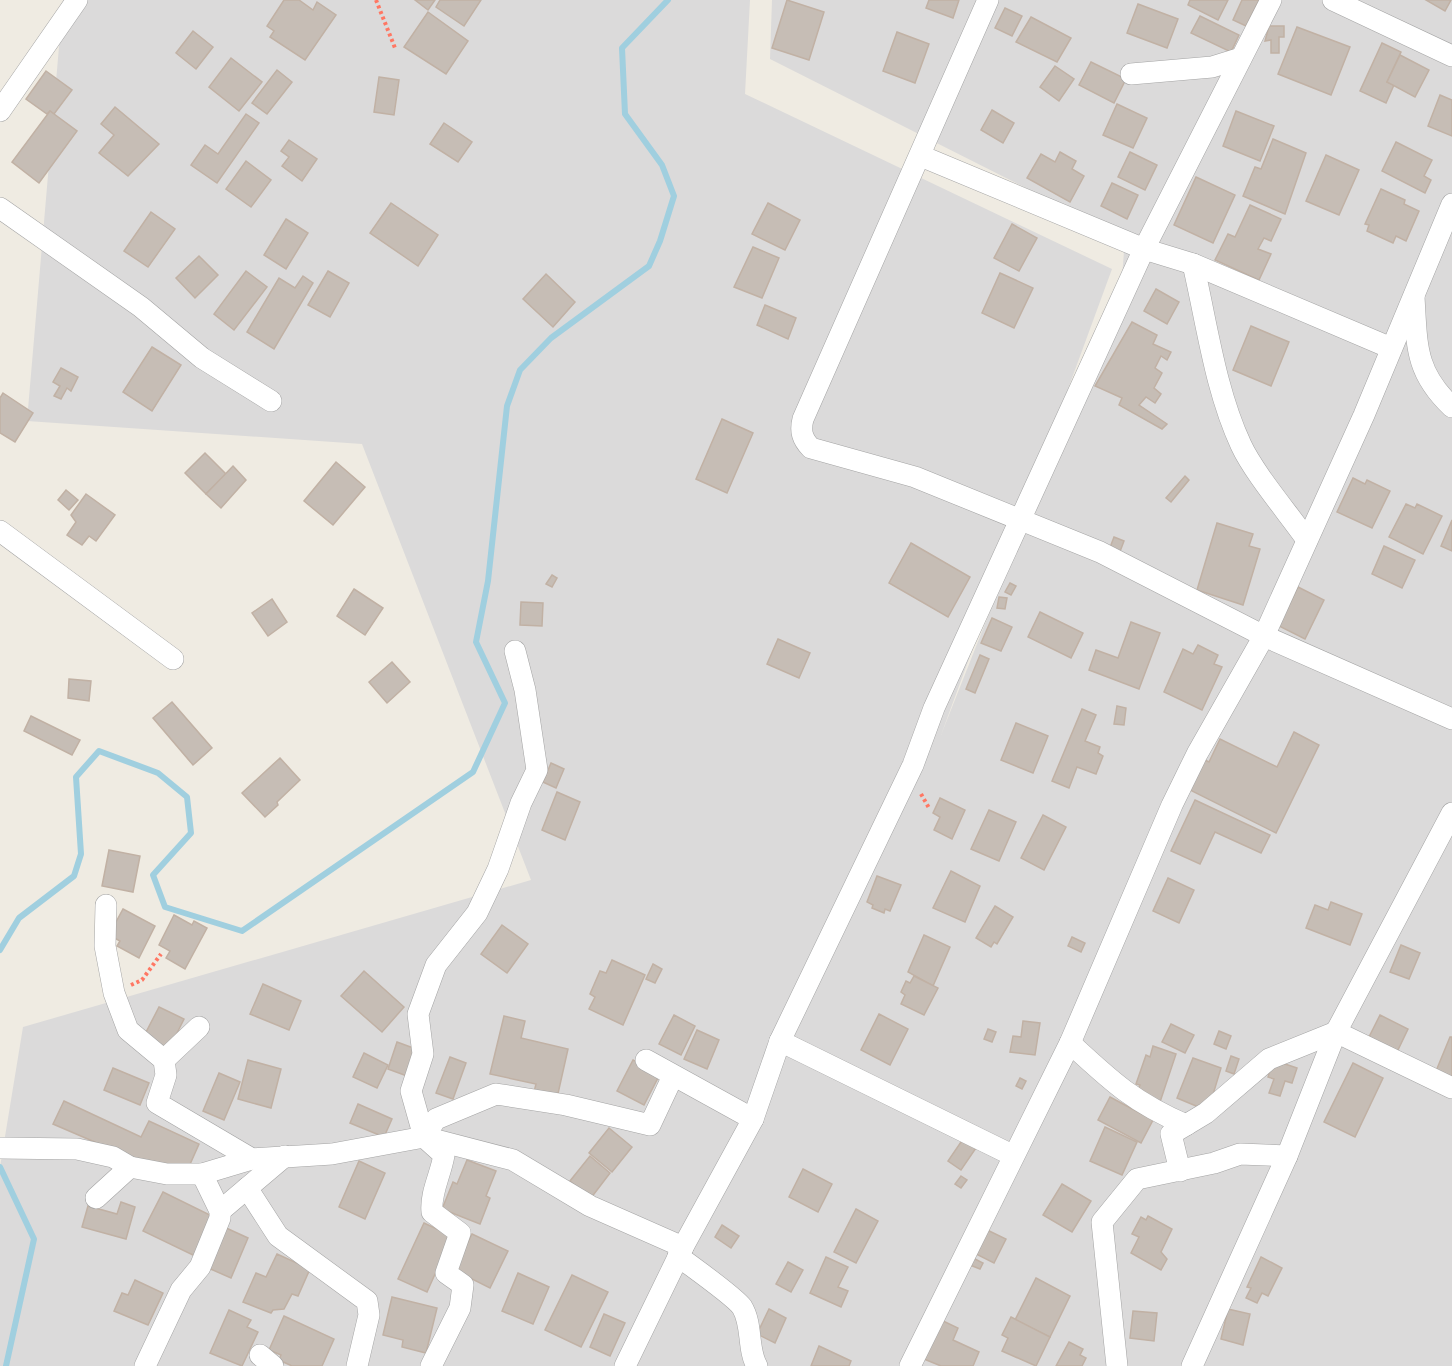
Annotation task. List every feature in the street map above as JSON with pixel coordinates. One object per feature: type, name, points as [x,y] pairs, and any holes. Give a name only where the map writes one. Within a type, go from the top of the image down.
[{"type":"street","points":[[0,111],[77,0]]},
{"type":"street","points":[[988,0],[803,419],[801,434],[811,448],[915,477],[1100,552],[1264,636],[1452,719]]},
{"type":"street","points":[[625,1366],[680,1252],[753,1119],[780,1041],[913,765],[934,708],[1022,520],[1144,249],[1271,0]]},
{"type":"street","points":[[1333,0],[1452,56]]},
{"type":"street","points":[[1131,74],[1212,67],[1241,58]]},
{"type":"street","points":[[921,156],[1144,249],[1192,264],[1391,348]]},
{"type":"street","points":[[910,1366],[1012,1155],[1070,1042],[1172,805],[1197,754],[1264,636],[1452,204]]},
{"type":"street","points":[[0,208],[141,306],[202,358],[271,401]]},
{"type":"street","points":[[1192,264],[1212,345],[1221,394],[1242,447],[1306,540]]},
{"type":"street","points":[[1414,294],[1417,349],[1426,377],[1452,407]]},
{"type":"street","points":[[0,531],[173,659]]},
{"type":"street","points":[[431,1366],[460,1308],[463,1285],[446,1273],[460,1233],[432,1212],[430,1200],[440,1176],[444,1155],[424,1137],[411,1090],[423,1054],[418,1014],[436,965],[477,914],[498,870],[521,803],[537,770],[525,690],[515,651]]},
{"type":"street","points":[[1192,1366],[1287,1156],[1336,1032],[1449,826]]},
{"type":"street","points":[[106,905],[105,946],[114,993],[128,1030],[164,1060],[166,1075],[157,1103],[252,1159]]},
{"type":"street","points":[[164,1060],[199,1027]]},
{"type":"street","points":[[1180,1171],[1171,1134],[1206,1113],[1269,1059],[1336,1032],[1452,1088]]},
{"type":"street","points":[[780,1041],[1012,1155]]},
{"type":"street","points":[[1070,1042],[1123,1092],[1151,1110],[1186,1125]]},
{"type":"street","points":[[645,1060],[753,1119]]},
{"type":"street","points":[[424,1137],[436,1119],[496,1094],[566,1105],[650,1125],[674,1076]]},
{"type":"street","points":[[9,1148],[77,1149],[113,1157],[130,1167],[167,1174],[202,1174],[252,1159],[332,1154],[424,1137],[513,1160],[590,1206],[680,1252],[741,1306],[752,1339],[752,1358],[757,1366]]},
{"type":"street","points":[[1117,1366],[1102,1222],[1137,1179],[1180,1171],[1240,1154],[1287,1156]]},
{"type":"street","points":[[220,1211],[285,1156]]},
{"type":"street","points":[[96,1198],[130,1167]]},
{"type":"street","points":[[145,1366],[181,1290],[200,1267],[220,1218],[220,1211],[202,1174]]},
{"type":"street","points":[[247,1188],[278,1236],[367,1301],[369,1315],[365,1342],[357,1366]]},
{"type":"path","points":[[376,0],[395,48]]},
{"type":"path","points":[[114,993],[142,980],[161,954]]},
{"type":"shaded area","points":[[63,0],[750,0],[745,94],[1112,269],[941,735],[1122,278],[1125,238],[770,59],[772,0],[1452,0],[1452,1366],[0,1366],[0,1167],[23,1027],[531,880],[362,444],[27,421]]},
{"type":"building","points":[[284,0],[299,0],[313,10],[317,2],[336,15],[305,60],[270,37],[274,31],[267,26]]},
{"type":"building","points":[[415,0],[435,0],[428,10]]},
{"type":"building","points":[[440,0],[481,0],[464,26],[436,7]]},
{"type":"building","points":[[787,0],[824,12],[809,60],[772,48]]},
{"type":"building","points":[[929,0],[959,0],[953,18],[926,8]]},
{"type":"building","points":[[1190,0],[1228,0],[1218,20],[1188,5]]},
{"type":"building","points":[[1242,0],[1259,0],[1246,26],[1233,20]]},
{"type":"building","points":[[1426,0],[1451,0],[1445,11]]},
{"type":"building","points":[[1138,4],[1178,19],[1167,48],[1127,33]]},
{"type":"building","points":[[1005,8],[1022,16],[1012,36],[995,28]]},
{"type":"building","points":[[428,12],[468,41],[446,74],[404,47]]},
{"type":"building","points":[[1200,16],[1239,35],[1231,52],[1191,33]]},
{"type":"building","points":[[1031,17],[1071,38],[1057,62],[1016,42]]},
{"type":"building","points":[[1269,26],[1284,26],[1284,37],[1279,37],[1279,53],[1271,53],[1271,40],[1265,41]]},
{"type":"building","points":[[1297,27],[1350,47],[1331,95],[1278,74]]},
{"type":"building","points":[[193,31],[213,47],[196,69],[176,53]]},
{"type":"building","points":[[897,32],[929,44],[915,83],[883,71]]},
{"type":"building","points":[[1382,43],[1401,52],[1387,82],[1394,85],[1386,103],[1360,91]]},
{"type":"building","points":[[1400,55],[1429,70],[1415,97],[1387,82]]},
{"type":"building","points":[[231,58],[262,82],[239,111],[209,87]]},
{"type":"building","points":[[1091,62],[1126,79],[1114,103],[1079,85]]},
{"type":"building","points":[[1055,66],[1074,79],[1059,101],[1040,87]]},
{"type":"building","points":[[277,70],[292,82],[267,114],[252,103]]},
{"type":"building","points":[[46,71],[72,90],[54,114],[50,111],[47,114],[26,99]]},
{"type":"building","points":[[379,77],[399,80],[394,115],[374,112]]},
{"type":"building","points":[[1440,95],[1452,100],[1452,136],[1428,126]]},
{"type":"building","points":[[1117,104],[1147,118],[1133,148],[1103,135]]},
{"type":"building","points":[[115,107],[159,144],[128,176],[99,153],[114,135],[101,124]]},
{"type":"building","points":[[992,110],[1014,123],[1003,143],[981,130]]},
{"type":"building","points":[[50,111],[77,131],[39,183],[12,162]]},
{"type":"building","points":[[1236,111],[1274,126],[1260,161],[1223,146]]},
{"type":"building","points":[[246,114],[259,123],[217,183],[191,165],[205,145],[218,154]]},
{"type":"building","points":[[444,123],[472,142],[458,162],[430,144]]},
{"type":"building","points":[[1273,139],[1306,153],[1285,214],[1243,196],[1255,167],[1261,169]]},
{"type":"building","points":[[289,140],[317,159],[302,181],[282,166],[289,157],[281,151]]},
{"type":"building","points":[[1396,142],[1432,160],[1424,176],[1431,180],[1425,193],[1382,171]]},
{"type":"building","points":[[1060,152],[1076,161],[1072,169],[1084,176],[1070,202],[1027,178],[1041,154],[1055,162]]},
{"type":"building","points":[[1130,152],[1157,165],[1145,190],[1118,177]]},
{"type":"building","points":[[1326,155],[1359,170],[1339,215],[1306,201]]},
{"type":"building","points":[[246,161],[271,180],[251,207],[226,189]]},
{"type":"building","points":[[1196,177],[1235,195],[1213,243],[1174,225]]},
{"type":"building","points":[[1112,183],[1138,195],[1127,219],[1101,206]]},
{"type":"building","points":[[1381,189],[1405,200],[1404,204],[1419,211],[1406,241],[1396,236],[1393,243],[1367,231],[1369,225],[1365,224]]},
{"type":"building","points":[[391,203],[438,235],[418,266],[370,233]]},
{"type":"building","points":[[768,203],[800,220],[785,250],[752,234]]},
{"type":"building","points":[[1250,205],[1281,219],[1271,241],[1264,238],[1258,249],[1271,254],[1259,280],[1215,260],[1228,234],[1235,237]]},
{"type":"building","points":[[151,212],[175,229],[148,267],[124,251]]},
{"type":"building","points":[[286,219],[308,233],[286,269],[264,255]]},
{"type":"building","points":[[1012,224],[1037,238],[1019,271],[994,258]]},
{"type":"building","points":[[753,247],[779,258],[762,298],[734,287]]},
{"type":"building","points":[[199,256],[218,275],[195,298],[176,278]]},
{"type":"building","points":[[246,271],[267,287],[234,330],[214,314]]},
{"type":"building","points":[[328,271],[349,283],[330,317],[308,305]]},
{"type":"building","points":[[1000,273],[1033,288],[1014,328],[982,313]]},
{"type":"building","points":[[546,274],[575,302],[553,327],[523,299]]},
{"type":"building","points":[[303,276],[313,283],[274,349],[247,332],[279,278],[295,288]]},
{"type":"building","points":[[1156,289],[1179,302],[1167,324],[1144,311]]},
{"type":"building","points":[[765,305],[796,318],[788,339],[757,325]]},
{"type":"building","points":[[1132,322],[1157,335],[1153,344],[1171,352],[1167,360],[1161,356],[1155,368],[1162,373],[1154,388],[1161,394],[1155,403],[1146,397],[1139,405],[1167,424],[1162,429],[1119,405],[1122,398],[1095,386]]},
{"type":"building","points":[[1251,326],[1289,342],[1271,386],[1233,370]]},
{"type":"building","points":[[152,347],[181,365],[152,411],[123,392]]},
{"type":"building","points":[[61,368],[78,377],[71,391],[67,388],[61,399],[54,396],[60,386],[53,382]]},
{"type":"building","points":[[3,393],[33,413],[15,442],[0,433],[0,398]]},
{"type":"building","points":[[722,419],[753,433],[727,493],[696,479]]},
{"type":"building","points":[[205,453],[226,474],[206,494],[185,473]]},
{"type":"building","points":[[336,462],[365,487],[333,525],[304,501]]},
{"type":"building","points":[[233,466],[246,480],[221,508],[206,494]]},
{"type":"building","points":[[1185,476],[1189,480],[1171,502],[1166,498]]},
{"type":"building","points":[[1353,478],[1365,484],[1367,480],[1390,491],[1372,528],[1337,512]]},
{"type":"building","points":[[66,490],[78,500],[69,510],[58,500]]},
{"type":"building","points":[[86,494],[115,515],[96,541],[89,536],[82,545],[67,535],[76,522],[71,515]]},
{"type":"building","points":[[1406,504],[1415,508],[1417,504],[1442,516],[1423,554],[1389,537]]},
{"type":"building","points":[[1452,520],[1452,551],[1441,546]]},
{"type":"building","points":[[1217,523],[1253,534],[1249,546],[1260,549],[1243,605],[1197,590]]},
{"type":"building","points":[[1114,537],[1124,541],[1116,562],[1106,558]]},
{"type":"building","points":[[911,543],[970,577],[948,617],[889,583]]},
{"type":"building","points":[[1384,546],[1415,560],[1402,588],[1372,574]]},
{"type":"building","points":[[552,575],[557,578],[552,587],[546,584]]},
{"type":"building","points":[[1010,583],[1016,586],[1011,595],[1005,592]]},
{"type":"building","points":[[1298,587],[1324,600],[1305,639],[1279,626]]},
{"type":"building","points":[[354,589],[383,608],[365,635],[337,616]]},
{"type":"building","points":[[999,597],[1007,598],[1005,609],[997,608]]},
{"type":"building","points":[[272,599],[287,622],[268,636],[252,613]]},
{"type":"building","points":[[521,602],[543,603],[542,626],[520,625]]},
{"type":"building","points":[[1040,612],[1083,633],[1071,658],[1028,637]]},
{"type":"building","points":[[992,618],[1012,627],[1001,651],[981,643]]},
{"type":"building","points":[[1131,622],[1160,633],[1139,689],[1089,670],[1096,650],[1118,658]]},
{"type":"building","points":[[778,639],[810,653],[799,678],[767,664]]},
{"type":"building","points":[[1198,645],[1218,655],[1214,664],[1222,667],[1202,710],[1164,692],[1183,649],[1193,654]]},
{"type":"building","points":[[980,655],[989,659],[975,693],[966,689]]},
{"type":"building","points":[[392,662],[410,682],[387,703],[369,682]]},
{"type":"building","points":[[69,679],[91,681],[89,701],[68,698]]},
{"type":"building","points":[[172,702],[212,748],[193,765],[153,718]]},
{"type":"building","points":[[1117,706],[1126,708],[1124,725],[1114,724]]},
{"type":"building","points":[[1082,709],[1096,715],[1085,741],[1100,747],[1098,753],[1103,756],[1096,774],[1077,767],[1069,788],[1052,781]]},
{"type":"building","points":[[31,716],[80,740],[72,755],[24,731]]},
{"type":"building","points":[[1016,723],[1048,736],[1033,773],[1001,760]]},
{"type":"building","points":[[1294,732],[1319,745],[1276,833],[1184,787],[1199,757],[1209,762],[1220,739],[1277,767]]},
{"type":"building","points":[[280,758],[300,780],[265,817],[242,793]]},
{"type":"building","points":[[551,763],[564,769],[556,788],[543,782]]},
{"type":"building","points":[[557,792],[580,802],[565,840],[542,830]]},
{"type":"building","points":[[940,798],[965,810],[952,839],[934,830],[940,817],[933,813]]},
{"type":"building","points":[[1195,800],[1270,835],[1261,853],[1215,832],[1200,864],[1171,851]]},
{"type":"building","points":[[989,810],[1016,822],[999,861],[971,849]]},
{"type":"building","points":[[1043,815],[1066,827],[1044,870],[1021,858]]},
{"type":"building","points":[[109,850],[140,856],[133,892],[102,886]]},
{"type":"building","points":[[951,871],[980,886],[965,922],[933,908]]},
{"type":"building","points":[[877,876],[901,885],[890,911],[885,909],[884,913],[872,908],[873,905],[867,902]]},
{"type":"building","points":[[1168,878],[1194,890],[1179,923],[1153,911]]},
{"type":"building","points":[[1331,902],[1362,914],[1350,945],[1306,928],[1315,905],[1328,910]]},
{"type":"building","points":[[995,906],[1013,917],[997,944],[994,942],[991,947],[976,938]]},
{"type":"building","points":[[123,909],[155,926],[139,958],[117,946],[120,941],[109,935]]},
{"type":"building","points":[[174,915],[192,925],[194,921],[207,928],[185,969],[166,958],[170,951],[159,945]]},
{"type":"building","points":[[502,925],[528,944],[507,973],[481,954]]},
{"type":"building","points":[[924,935],[950,947],[933,986],[908,972]]},
{"type":"building","points":[[1072,937],[1085,943],[1081,952],[1068,946]]},
{"type":"building","points":[[1401,945],[1420,953],[1409,979],[1390,972]]},
{"type":"building","points":[[612,960],[645,975],[623,1025],[589,1009],[595,997],[590,994],[600,971],[606,973]]},
{"type":"building","points":[[653,964],[662,969],[655,983],[646,979]]},
{"type":"building","points":[[364,971],[404,1007],[382,1032],[341,996]]},
{"type":"building","points":[[914,976],[938,988],[924,1015],[901,1004],[905,995],[901,992],[906,981],[910,983]]},
{"type":"building","points":[[263,984],[301,1001],[289,1030],[250,1014]]},
{"type":"building","points":[[159,1007],[184,1019],[168,1051],[143,1038]]},
{"type":"building","points":[[879,1014],[908,1029],[890,1065],[861,1050]]},
{"type":"building","points":[[674,1015],[695,1026],[681,1055],[659,1044]]},
{"type":"building","points":[[1380,1015],[1408,1029],[1397,1052],[1369,1037]]},
{"type":"building","points":[[504,1016],[525,1021],[521,1038],[568,1049],[557,1098],[534,1092],[536,1084],[490,1074]]},
{"type":"building","points":[[1023,1021],[1040,1023],[1035,1055],[1010,1052],[1013,1036],[1021,1037]]},
{"type":"building","points":[[1171,1024],[1194,1035],[1185,1053],[1162,1042]]},
{"type":"building","points":[[988,1029],[996,1032],[992,1042],[984,1039]]},
{"type":"building","points":[[697,1030],[719,1040],[707,1069],[684,1059]]},
{"type":"building","points":[[1219,1031],[1231,1036],[1226,1049],[1214,1044]]},
{"type":"building","points":[[1450,1037],[1452,1037],[1452,1077],[1436,1071]]},
{"type":"building","points":[[397,1042],[416,1049],[407,1076],[388,1069]]},
{"type":"building","points":[[1153,1046],[1176,1054],[1159,1105],[1135,1097],[1140,1085],[1136,1084],[1146,1055],[1150,1057]]},
{"type":"building","points":[[364,1053],[388,1065],[377,1088],[353,1077]]},
{"type":"building","points":[[1231,1056],[1239,1059],[1234,1074],[1226,1071]]},
{"type":"building","points":[[450,1057],[466,1063],[453,1099],[436,1093]]},
{"type":"building","points":[[1193,1058],[1221,1068],[1208,1111],[1177,1098]]},
{"type":"building","points":[[248,1060],[281,1069],[271,1108],[238,1099]]},
{"type":"building","points":[[633,1060],[660,1074],[644,1105],[617,1091]]},
{"type":"building","points":[[1273,1060],[1297,1068],[1292,1083],[1285,1081],[1280,1096],[1269,1093],[1274,1079],[1268,1077]]},
{"type":"building","points":[[1353,1063],[1383,1078],[1355,1137],[1324,1122]]},
{"type":"building","points":[[113,1068],[149,1083],[140,1105],[104,1090]]},
{"type":"building","points":[[219,1073],[240,1082],[224,1120],[203,1111]]},
{"type":"building","points":[[1020,1078],[1026,1081],[1022,1089],[1016,1086]]},
{"type":"building","points":[[1110,1097],[1153,1120],[1141,1143],[1098,1120]]},
{"type":"building","points":[[64,1101],[141,1137],[149,1121],[199,1144],[183,1180],[53,1124]]},
{"type":"building","points":[[358,1104],[392,1119],[384,1137],[350,1123]]},
{"type":"building","points":[[1105,1127],[1137,1142],[1122,1175],[1090,1161]]},
{"type":"building","points":[[609,1128],[632,1147],[612,1172],[589,1153]]},
{"type":"building","points":[[963,1139],[976,1148],[961,1170],[948,1161]]},
{"type":"building","points":[[590,1156],[610,1173],[591,1198],[570,1181]]},
{"type":"building","points":[[467,1160],[496,1171],[486,1196],[490,1198],[480,1224],[442,1209],[453,1182],[457,1184]]},
{"type":"building","points":[[359,1161],[385,1173],[365,1219],[339,1207]]},
{"type":"building","points":[[803,1169],[832,1184],[818,1212],[789,1197]]},
{"type":"building","points":[[961,1176],[967,1180],[961,1188],[955,1184]]},
{"type":"building","points":[[1062,1184],[1091,1201],[1072,1232],[1043,1215]]},
{"type":"building","points":[[163,1192],[214,1217],[195,1256],[143,1231]]},
{"type":"building","points":[[121,1202],[135,1207],[126,1239],[82,1227],[88,1206],[117,1214]]},
{"type":"building","points":[[856,1209],[878,1221],[856,1263],[834,1252]]},
{"type":"building","points":[[1148,1216],[1172,1229],[1161,1252],[1167,1259],[1161,1270],[1131,1253],[1139,1237],[1132,1234],[1141,1217],[1146,1220]]},
{"type":"building","points":[[424,1223],[452,1236],[427,1292],[398,1279]]},
{"type":"building","points":[[722,1225],[739,1236],[731,1248],[715,1237]]},
{"type":"building","points":[[224,1227],[248,1238],[231,1278],[206,1267]]},
{"type":"building","points":[[981,1227],[1006,1239],[994,1263],[970,1251]]},
{"type":"building","points":[[472,1234],[508,1251],[490,1288],[454,1270]]},
{"type":"building","points":[[277,1254],[310,1269],[298,1296],[292,1294],[284,1309],[273,1310],[271,1313],[243,1302],[256,1273],[266,1277]]},
{"type":"building","points":[[826,1257],[848,1267],[838,1287],[848,1291],[841,1307],[810,1293]]},
{"type":"building","points":[[1261,1257],[1282,1268],[1268,1296],[1262,1293],[1257,1303],[1246,1298],[1251,1288],[1247,1287]]},
{"type":"building","points":[[973,1258],[983,1263],[980,1269],[970,1265]]},
{"type":"building","points":[[788,1262],[803,1270],[791,1292],[776,1284]]},
{"type":"building","points":[[518,1273],[549,1287],[533,1324],[502,1311]]},
{"type":"building","points":[[572,1275],[608,1292],[581,1347],[545,1330]]},
{"type":"building","points":[[1036,1278],[1070,1296],[1050,1337],[1015,1320]]},
{"type":"building","points":[[135,1280],[163,1293],[148,1325],[114,1311],[122,1293],[128,1295]]},
{"type":"building","points":[[392,1297],[437,1308],[426,1353],[402,1347],[403,1340],[383,1335]]},
{"type":"building","points":[[769,1309],[786,1318],[775,1343],[757,1334]]},
{"type":"building","points":[[1228,1309],[1250,1314],[1243,1345],[1221,1339]]},
{"type":"building","points":[[229,1310],[251,1320],[247,1327],[258,1332],[242,1366],[210,1353]]},
{"type":"building","points":[[1133,1311],[1157,1313],[1154,1341],[1130,1338]]},
{"type":"building","points":[[604,1314],[625,1323],[610,1356],[590,1347]]},
{"type":"building","points":[[284,1316],[334,1339],[322,1366],[292,1366],[279,1360],[281,1355],[269,1350]]},
{"type":"building","points":[[1011,1317],[1050,1337],[1036,1366],[1002,1351],[1008,1338],[1002,1335]]},
{"type":"building","points":[[941,1320],[958,1328],[953,1340],[979,1352],[973,1366],[941,1366],[924,1359]]},
{"type":"building","points":[[1069,1342],[1083,1349],[1080,1355],[1086,1358],[1082,1366],[1056,1366]]},
{"type":"building","points":[[819,1346],[851,1361],[849,1366],[811,1366]]},
{"type":"waterway","points":[[0,950],[19,918],[74,876],[81,854],[76,777],[99,751],[158,773],[187,797],[191,833],[153,875],[165,907],[242,931],[473,772],[505,703],[476,642],[488,581],[507,406],[520,370],[551,338],[649,266],[660,241],[674,196],[662,165],[625,114],[622,48],[668,0]]},
{"type":"waterway","points":[[0,1167],[34,1239],[6,1366]]}]
